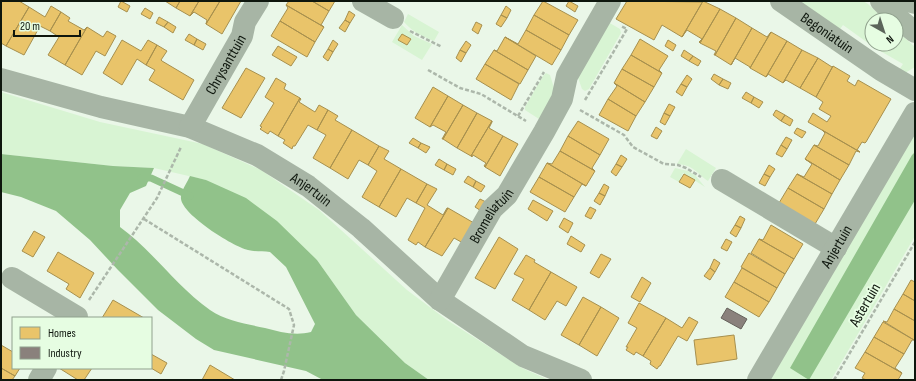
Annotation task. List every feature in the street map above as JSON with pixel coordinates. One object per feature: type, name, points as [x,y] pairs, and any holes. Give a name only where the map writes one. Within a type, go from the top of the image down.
[{"type":"main road","points":[[881,1],[900,20],[915,32]]},
{"type":"main road","points":[[908,1],[915,3]]},
{"type":"street","name":"Chrysanttuin","points":[[190,127],[242,36],[245,22],[258,1]]},
{"type":"street","points":[[363,1],[393,18]]},
{"type":"street","name":"Begoniatuin","points":[[781,1],[881,70],[915,90]]},
{"type":"street","name":"Bromeliatuin","points":[[440,300],[492,210],[507,195],[544,132],[564,89],[567,76],[606,8]]},
{"type":"street","name":"Anjertuin","points":[[1,79],[101,107],[190,127],[257,155],[308,186],[361,228],[440,300],[523,356],[581,380]]},
{"type":"street","name":"Anjertuin","points":[[758,380],[915,113]]},
{"type":"street","points":[[712,180],[836,248]]},
{"type":"street","points":[[12,278],[77,317]]},
{"type":"street","points":[[39,380],[45,369]]},
{"type":"path","points":[[584,103],[627,30],[606,8]]},
{"type":"path","points":[[393,18],[404,24],[409,30],[418,36],[442,47]]},
{"type":"path","points":[[518,116],[547,67],[564,89],[624,135],[633,147],[664,164],[678,165],[712,180]]},
{"type":"path","points":[[428,70],[460,88],[481,94],[544,132]]},
{"type":"path","points":[[77,317],[144,219],[157,198],[171,168]]},
{"type":"path","points":[[144,219],[289,309],[294,325],[281,380]]},
{"type":"path","name":"Astertuin","points":[[834,380],[915,242]]},
{"type":"shaded area","points":[[794,1],[863,1],[876,12],[864,12],[864,40],[843,25],[838,32]]},
{"type":"shaded area","points":[[408,14],[439,32],[434,41],[411,29],[404,22]]},
{"type":"shaded area","points":[[608,22],[620,29],[621,33],[589,89],[585,91],[582,89],[577,75]]},
{"type":"shaded area","points":[[402,25],[414,36],[432,44],[422,60],[392,42]]},
{"type":"shaded area","points":[[904,37],[915,47],[915,67],[905,73],[899,70],[903,64],[882,52],[904,52]]},
{"type":"shaded area","points":[[546,73],[550,75],[555,91],[539,119],[525,110],[525,107]]},
{"type":"shaded area","points":[[1,92],[100,122],[203,144],[261,170],[319,210],[407,290],[447,320],[522,368],[549,380],[429,380],[405,363],[356,315],[317,260],[206,180],[154,168],[113,166],[1,154]]},
{"type":"shaded area","points":[[915,129],[915,236],[831,380],[769,380]]},
{"type":"shaded area","points":[[686,149],[716,168],[708,181],[691,168],[677,164]]},
{"type":"shaded area","points":[[915,152],[915,200],[809,380],[790,368]]},
{"type":"shaded area","points":[[1,154],[113,166],[154,168],[146,186],[130,193],[120,210],[120,227],[132,236],[198,301],[216,314],[237,322],[282,332],[299,334],[311,332],[315,324],[286,267],[270,252],[251,251],[231,243],[209,229],[184,206],[181,196],[190,176],[206,180],[246,198],[277,221],[317,260],[356,315],[405,363],[429,380],[323,380],[306,371],[214,350],[196,339],[158,310],[90,240],[56,211],[21,197],[1,192]]},
{"type":"shaded area","points":[[675,168],[688,171],[695,175],[705,187],[683,173],[679,182],[670,177]]},
{"type":"building: Homes","points":[[1,1],[19,1],[29,7],[6,46],[1,43]]},
{"type":"building: Homes","points":[[121,1],[130,6],[127,12],[118,7]]},
{"type":"building: Homes","points":[[165,1],[180,1],[176,8]]},
{"type":"building: Homes","points":[[180,1],[199,1],[190,16],[176,8]]},
{"type":"building: Homes","points":[[199,1],[220,1],[206,24],[207,20],[194,12],[190,16]]},
{"type":"building: Homes","points":[[220,1],[241,1],[222,34],[206,24]]},
{"type":"building: Homes","points":[[289,1],[312,1],[329,11],[321,25],[324,27],[286,5]]},
{"type":"building: Homes","points":[[312,1],[335,1],[329,11]]},
{"type":"building: Homes","points":[[543,1],[578,20],[569,35],[534,15]]},
{"type":"building: Homes","points":[[569,1],[578,6],[575,12],[566,6]]},
{"type":"building: Homes","points":[[627,1],[703,1],[682,37],[662,25],[654,40],[616,19]]},
{"type":"building: Homes","points":[[703,1],[720,9],[700,43],[699,42],[702,39],[687,30],[682,37]]},
{"type":"building: Homes","points":[[286,5],[324,27],[315,42],[280,21],[288,8]]},
{"type":"building: Homes","points":[[51,6],[61,12],[50,31],[40,26],[24,55],[6,46],[29,7],[45,17]]},
{"type":"building: Homes","points":[[506,6],[511,10],[507,18],[501,15]]},
{"type":"building: Homes","points":[[145,8],[153,13],[150,19],[141,14]]},
{"type":"building: Homes","points":[[720,9],[736,18],[714,55],[716,51],[700,43]]},
{"type":"building: Homes","points":[[349,11],[355,15],[350,23],[345,20]]},
{"type":"building: Homes","points":[[61,12],[70,18],[68,21],[84,30],[87,27],[65,65],[48,55],[59,37],[50,31]]},
{"type":"building: Homes","points":[[501,15],[507,18],[501,27],[496,24]]},
{"type":"building: Homes","points":[[534,15],[569,35],[561,50],[526,30]]},
{"type":"building: Homes","points":[[159,17],[168,22],[164,27],[156,23]]},
{"type":"building: Homes","points":[[736,18],[752,28],[731,65],[715,55]]},
{"type":"building: Homes","points":[[345,20],[350,23],[345,32],[339,28]]},
{"type":"building: Homes","points":[[280,21],[315,42],[307,57],[271,36]]},
{"type":"building: Homes","points":[[168,22],[176,27],[173,33],[164,27]]},
{"type":"building: Homes","points":[[476,22],[482,25],[478,34],[472,30]]},
{"type":"building: Homes","points":[[87,27],[103,37],[107,31],[116,36],[105,56],[96,51],[82,75],[65,65]]},
{"type":"building: Homes","points":[[752,28],[767,37],[771,32],[750,68],[735,58],[731,65]]},
{"type":"building: Homes","points":[[526,30],[561,50],[552,65],[505,37],[518,44]]},
{"type":"building: Homes","points":[[771,32],[787,41],[766,77],[750,68]]},
{"type":"building: Homes","points":[[189,34],[197,39],[194,45],[185,40]]},
{"type":"building: Homes","points":[[402,34],[411,39],[407,45],[398,40]]},
{"type":"building: Homes","points":[[505,37],[536,56],[528,70],[494,50],[497,51]]},
{"type":"building: Homes","points":[[197,39],[206,44],[203,50],[194,45]]},
{"type":"building: Homes","points":[[640,39],[668,56],[659,70],[662,73],[631,55]]},
{"type":"building: Homes","points":[[122,40],[141,51],[148,40],[157,45],[146,65],[137,59],[122,85],[103,73]]},
{"type":"building: Homes","points":[[333,40],[338,44],[333,52],[328,49]]},
{"type":"building: Homes","points":[[668,40],[676,45],[673,51],[665,46]]},
{"type":"building: Homes","points":[[466,41],[471,45],[466,53],[460,50]]},
{"type":"building: Homes","points":[[787,41],[802,50],[783,83],[768,74],[766,77]]},
{"type":"building: Homes","points":[[157,45],[167,51],[161,60],[162,61],[194,80],[183,100],[149,80],[155,70],[146,65]]},
{"type":"building: Homes","points":[[278,46],[297,57],[291,66],[272,55]]},
{"type":"building: Homes","points":[[328,49],[333,52],[328,61],[323,57]]},
{"type":"building: Homes","points":[[460,50],[466,53],[461,62],[456,58]]},
{"type":"building: Homes","points":[[494,50],[528,70],[520,84],[485,64]]},
{"type":"building: Homes","points":[[684,50],[693,56],[689,61],[681,56]]},
{"type":"building: Homes","points":[[802,50],[818,58],[800,88],[786,80],[783,83]]},
{"type":"building: Homes","points":[[631,55],[662,73],[654,87],[622,69]]},
{"type":"building: Homes","points":[[693,56],[701,61],[698,66],[689,61]]},
{"type":"building: Homes","points":[[818,58],[832,67],[833,66],[816,97],[800,88]]},
{"type":"building: Homes","points":[[485,64],[519,84],[511,100],[476,79]]},
{"type":"building: Homes","points":[[833,66],[850,76],[847,81],[855,86],[858,80],[891,99],[866,142],[862,142],[857,150],[860,152],[808,122],[813,113],[827,122],[831,116],[819,109],[823,102],[816,97]]},
{"type":"building: Homes","points":[[246,68],[265,78],[241,118],[222,108]]},
{"type":"building: Homes","points":[[622,69],[654,87],[645,102],[614,83]]},
{"type":"building: Homes","points":[[714,74],[723,79],[719,85],[711,79]]},
{"type":"building: Homes","points":[[687,75],[692,79],[687,87],[681,84]]},
{"type":"building: Homes","points":[[276,78],[286,84],[284,89],[300,98],[278,136],[270,131],[268,134],[260,129],[262,127],[260,126],[274,103],[265,97]]},
{"type":"building: Homes","points":[[723,79],[731,83],[728,89],[719,85]]},
{"type":"building: Homes","points":[[614,83],[645,102],[636,116],[608,99],[617,86]]},
{"type":"building: Homes","points":[[681,84],[687,87],[682,96],[676,92]]},
{"type":"building: Homes","points":[[433,87],[448,96],[430,127],[415,118]]},
{"type":"building: Homes","points":[[746,92],[754,97],[751,103],[742,98]]},
{"type":"building: Homes","points":[[448,96],[463,105],[442,139],[446,132],[433,125],[430,127]]},
{"type":"building: Homes","points":[[754,97],[763,102],[759,108],[751,103]]},
{"type":"building: Homes","points":[[300,98],[301,99],[299,102],[315,112],[319,105],[328,110],[317,130],[308,125],[292,149],[283,143],[285,140],[278,136]]},
{"type":"building: Homes","points":[[608,99],[636,116],[628,131],[599,115]]},
{"type":"building: Homes","points":[[669,104],[675,107],[670,116],[664,113]]},
{"type":"building: Homes","points":[[463,105],[477,113],[457,148],[443,139]]},
{"type":"building: Homes","points":[[328,110],[338,116],[335,120],[352,130],[330,168],[313,158],[326,135],[317,130]]},
{"type":"building: Homes","points":[[776,110],[785,115],[781,121],[773,115]]},
{"type":"building: Homes","points":[[477,113],[492,121],[471,156],[457,148]]},
{"type":"building: Homes","points":[[664,113],[670,116],[665,125],[660,122]]},
{"type":"building: Homes","points":[[785,115],[793,120],[790,126],[781,121]]},
{"type":"building: Homes","points":[[492,121],[489,128],[503,136],[485,167],[484,166],[486,163],[473,155],[472,157],[471,156]]},
{"type":"building: Homes","points":[[578,121],[609,139],[600,155],[568,136]]},
{"type":"building: Homes","points":[[656,127],[662,131],[657,139],[651,136]]},
{"type":"building: Homes","points":[[797,128],[806,132],[802,138],[794,133]]},
{"type":"building: Homes","points":[[352,130],[379,146],[368,165],[359,160],[348,179],[330,168]]},
{"type":"building: Homes","points":[[822,130],[860,152],[856,151],[849,165],[814,145],[818,146],[825,133]]},
{"type":"building: Homes","points":[[503,136],[518,144],[500,176],[485,167]]},
{"type":"building: Homes","points":[[568,136],[600,155],[592,168],[595,171],[560,151]]},
{"type":"building: Homes","points":[[786,137],[792,140],[787,149],[781,145]]},
{"type":"building: Homes","points":[[413,138],[421,143],[418,148],[409,143]]},
{"type":"building: Homes","points":[[421,143],[430,147],[426,153],[418,148]]},
{"type":"building: Homes","points":[[781,145],[787,149],[782,157],[776,154]]},
{"type":"building: Homes","points":[[814,145],[849,165],[840,180],[805,159]]},
{"type":"building: Homes","points":[[379,146],[389,151],[384,159],[401,169],[379,207],[362,197],[377,171],[368,165]]},
{"type":"building: Homes","points":[[560,151],[595,171],[586,186],[547,163],[552,164]]},
{"type":"building: Homes","points":[[621,155],[627,159],[622,167],[616,164]]},
{"type":"building: Homes","points":[[439,159],[447,164],[444,170],[435,165]]},
{"type":"building: Homes","points":[[805,159],[840,180],[832,194],[797,174],[804,177],[812,164]]},
{"type":"building: Homes","points":[[547,163],[586,186],[582,184],[574,197],[539,177]]},
{"type":"building: Homes","points":[[447,164],[456,169],[453,175],[444,170]]},
{"type":"building: Homes","points":[[616,164],[622,167],[616,176],[611,172]]},
{"type":"building: Homes","points":[[769,165],[775,169],[770,177],[764,174]]},
{"type":"building: Homes","points":[[401,169],[427,184],[416,203],[407,198],[396,217],[379,207]]},
{"type":"building: Homes","points":[[684,174],[695,180],[690,188],[679,182]]},
{"type":"building: Homes","points":[[764,174],[770,177],[765,186],[759,183]]},
{"type":"building: Homes","points":[[797,174],[832,194],[824,209],[788,188]]},
{"type":"building: Homes","points":[[468,176],[476,181],[473,187],[464,182]]},
{"type":"building: Homes","points":[[539,177],[574,197],[565,212],[530,192]]},
{"type":"building: Homes","points":[[476,181],[485,186],[481,192],[473,187]]},
{"type":"building: Homes","points":[[427,184],[437,189],[427,205],[443,215],[448,208],[425,247],[418,242],[416,245],[408,240],[425,208],[416,203]]},
{"type":"building: Homes","points":[[604,184],[609,187],[605,196],[599,193]]},
{"type":"building: Homes","points":[[788,188],[824,209],[815,224],[779,203]]},
{"type":"building: Homes","points":[[599,193],[605,196],[600,205],[594,201]]},
{"type":"building: Homes","points":[[480,199],[488,203],[483,212],[475,207]]},
{"type":"building: Homes","points":[[533,200],[553,211],[547,221],[528,209]]},
{"type":"building: Homes","points":[[590,207],[596,210],[591,219],[585,216]]},
{"type":"building: Homes","points":[[448,208],[474,223],[463,243],[454,238],[442,256],[425,247]]},
{"type":"building: Homes","points":[[740,216],[745,219],[741,228],[735,225]]},
{"type":"building: Homes","points":[[564,218],[573,223],[568,233],[559,227]]},
{"type":"building: Homes","points":[[735,225],[741,228],[736,237],[730,233]]},
{"type":"building: Homes","points":[[771,225],[803,244],[794,259],[759,239],[763,240]]},
{"type":"building: Homes","points":[[34,231],[45,237],[33,257],[22,251]]},
{"type":"building: Homes","points":[[571,236],[585,245],[581,252],[567,244]]},
{"type":"building: Homes","points":[[499,237],[518,249],[495,289],[475,278]]},
{"type":"building: Homes","points":[[726,239],[732,242],[727,251],[721,248]]},
{"type":"building: Homes","points":[[759,239],[794,259],[785,274],[751,253]]},
{"type":"building: Homes","points":[[58,252],[94,273],[80,298],[66,289],[69,284],[47,271]]},
{"type":"building: Homes","points":[[749,253],[785,274],[777,288],[741,267]]},
{"type":"building: Homes","points":[[601,254],[611,259],[599,278],[590,273]]},
{"type":"building: Homes","points":[[526,255],[535,260],[534,262],[551,272],[529,310],[512,300],[524,279],[514,274]]},
{"type":"building: Homes","points":[[714,259],[720,263],[715,272],[710,268]]},
{"type":"building: Homes","points":[[710,268],[715,272],[710,280],[704,276]]},
{"type":"building: Homes","points":[[742,268],[777,288],[769,302],[734,282]]},
{"type":"building: Homes","points":[[551,272],[577,287],[566,306],[557,301],[545,320],[529,310]]},
{"type":"building: Homes","points":[[642,277],[651,283],[640,302],[631,297]]},
{"type":"building: Homes","points":[[911,280],[915,282],[915,301],[903,294]]},
{"type":"building: Homes","points":[[734,282],[769,302],[759,317],[725,297]]},
{"type":"building: Homes","points":[[903,294],[915,301],[915,321],[894,309]]},
{"type":"building: Homes","points":[[583,297],[601,307],[579,345],[561,335]]},
{"type":"building: Homes","points":[[113,300],[142,317],[103,317]]},
{"type":"building: Homes","points":[[639,303],[666,318],[643,356],[636,352],[634,355],[626,350],[628,347],[626,347],[637,328],[628,323]]},
{"type":"building: Homes","points":[[601,307],[619,318],[597,356],[579,345]]},
{"type":"building: Homes","points":[[894,309],[915,321],[914,340],[883,321],[887,322]]},
{"type":"building: Homes","points":[[689,317],[698,322],[687,341],[678,336],[657,369],[650,364],[651,361],[643,356],[666,318],[682,328]]},
{"type":"building: Homes","points":[[883,322],[914,340],[912,340],[904,354],[874,337]]},
{"type":"building: Homes","points":[[734,335],[737,359],[697,365],[694,340]]},
{"type":"building: Homes","points":[[874,337],[904,354],[895,368],[902,373],[865,352]]},
{"type":"building: Homes","points":[[1,345],[12,351],[12,369],[19,369],[15,376],[1,368]]},
{"type":"building: Homes","points":[[865,352],[902,373],[898,380],[866,380],[862,378],[865,373],[855,368]]},
{"type":"building: Homes","points":[[152,355],[167,363],[161,374],[152,369]]},
{"type":"building: Homes","points":[[210,365],[235,380],[202,380]]},
{"type":"building: Homes","points":[[1,368],[15,376],[12,380],[1,380]]},
{"type":"building: Homes","points":[[61,369],[91,369],[84,380],[78,380]]},
{"type":"building: Industry","points":[[727,308],[747,319],[741,329],[721,318]]},
{"type":"waterway","points":[[141,178],[151,178],[190,196]]}]
